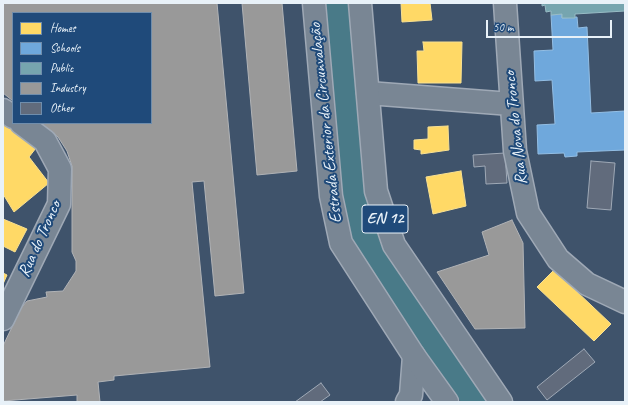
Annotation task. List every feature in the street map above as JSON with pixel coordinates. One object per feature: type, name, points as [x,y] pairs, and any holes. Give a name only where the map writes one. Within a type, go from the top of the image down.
[{"type":"main road","name":"Estrada Exterior da Circunvalação","points":[[314,3],[331,196],[341,243],[414,356],[447,402]]},
{"type":"main road","name":"EN 12","points":[[360,3],[376,191],[394,245],[501,402]]},
{"type":"main road","name":"Rua Nova do Tronco","points":[[505,3],[515,151],[528,213],[558,259],[587,284],[625,302]]},
{"type":"main road","points":[[368,92],[512,104]]},
{"type":"main road","points":[[3,110],[12,116]]},
{"type":"main road","name":"Rua do Tronco","points":[[3,319],[59,204],[60,169],[45,141],[22,124]]},
{"type":"main road","points":[[407,402],[411,395],[414,356]]},
{"type":"shaded area","points":[[322,3],[349,3],[360,136],[368,201],[376,228],[386,250],[488,402],[461,402],[364,265],[350,242],[342,208]]},
{"type":"building: Homes","points":[[401,3],[430,3],[432,20],[402,22]]},
{"type":"building: Homes","points":[[423,42],[462,42],[461,83],[418,83],[417,51],[424,51]]},
{"type":"building: Homes","points":[[3,122],[36,148],[29,157],[49,183],[14,212],[3,194]]},
{"type":"building: Homes","points":[[448,126],[449,150],[421,154],[421,150],[414,149],[414,140],[428,139],[428,127]]},
{"type":"building: Homes","points":[[461,171],[466,206],[433,214],[426,177]]},
{"type":"building: Homes","points":[[3,219],[27,229],[15,252],[3,246]]},
{"type":"building: Homes","points":[[554,270],[611,324],[594,341],[537,287]]},
{"type":"building: Homes","points":[[3,273],[7,275],[3,284]]},
{"type":"building: Schools","points":[[562,14],[562,18],[577,17],[578,28],[587,27],[591,113],[625,111],[625,150],[577,152],[577,156],[565,157],[564,153],[538,154],[537,125],[555,124],[552,80],[535,81],[534,51],[553,50],[551,15]]},
{"type":"building: Public","points":[[542,3],[625,3],[625,11],[575,14],[575,18],[562,18],[562,14],[551,15],[551,11],[546,12],[545,5],[542,6]]},
{"type":"building: Industry","points":[[3,3],[217,3],[244,293],[215,296],[204,181],[192,182],[210,367],[114,376],[114,380],[98,382],[100,402],[77,402],[77,395],[3,401],[3,346],[21,308],[27,301],[47,297],[46,292],[63,291],[76,271],[76,261],[72,252],[72,166],[67,151],[58,137],[41,124],[152,124],[152,12],[12,12],[12,100],[3,93]]},
{"type":"building: Industry","points":[[242,3],[282,3],[297,171],[257,175]]},
{"type":"building: Industry","points":[[512,220],[523,243],[525,328],[475,329],[437,272],[489,255],[482,232]]},
{"type":"building: Other","points":[[505,153],[507,183],[486,184],[485,166],[474,167],[473,155]]},
{"type":"building: Other","points":[[591,161],[615,163],[611,210],[587,208]]},
{"type":"building: Other","points":[[584,349],[595,362],[547,400],[537,387]]},
{"type":"building: Other","points":[[321,383],[330,395],[320,402],[295,402]]}]
